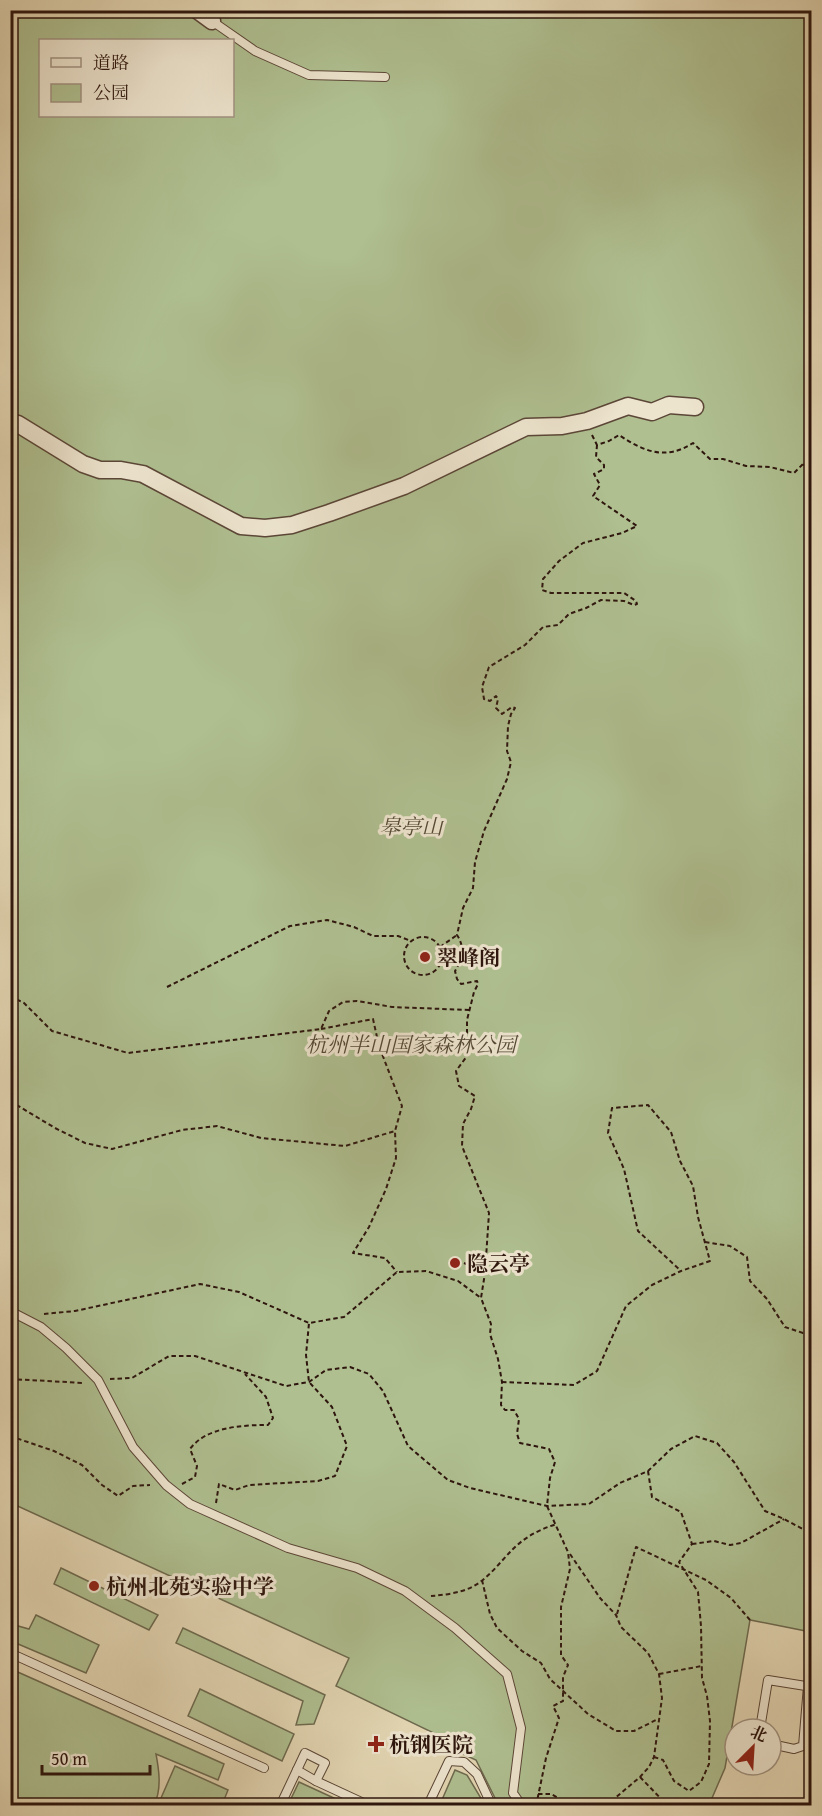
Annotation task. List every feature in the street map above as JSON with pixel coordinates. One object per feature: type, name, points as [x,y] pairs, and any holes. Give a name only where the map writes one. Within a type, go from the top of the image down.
[{"type":"street","points":[[197,10],[213,16]]},
{"type":"street","points":[[10,422],[18,424],[83,464],[100,470],[121,470],[142,474],[241,526],[265,528],[292,525],[404,486],[526,427],[562,426],[586,421],[628,406],[652,412],[669,405],[695,407]]},
{"type":"lane","points":[[213,16],[255,51],[309,75],[385,77]]},
{"type":"lane","points":[[10,1311],[41,1327],[98,1380],[133,1447],[166,1485],[190,1504],[288,1548],[357,1568],[405,1591],[455,1628],[507,1674],[521,1728],[513,1793],[522,1806]]},
{"type":"lane","points":[[10,1653],[264,1768]]},
{"type":"lane","points":[[762,1717],[768,1680],[810,1687],[803,1746],[794,1749],[783,1747]]},
{"type":"lane","points":[[280,1806],[305,1753],[326,1763],[316,1780]]},
{"type":"lane","points":[[423,1806],[430,1801],[449,1761],[464,1762],[477,1774],[492,1806]]},
{"type":"lane","points":[[297,1770],[370,1806]]},
{"type":"path","points":[[440,947],[457,935],[464,908],[473,888],[475,862],[484,831],[507,779],[511,762],[507,751],[508,726],[515,708],[512,707],[502,714],[496,708],[498,699],[496,696],[490,701],[484,699],[482,687],[489,668],[525,645],[543,627],[558,625],[569,614],[601,600],[638,604],[624,594],[551,593],[542,590],[543,579],[559,561],[583,543],[622,533],[636,525],[593,496],[600,485],[594,474],[604,469],[604,465],[596,457],[597,445],[586,421]]},
{"type":"path","points":[[597,445],[618,435],[641,450],[659,453],[693,443],[710,459],[723,459],[746,466],[770,467],[794,473],[812,455]]},
{"type":"path","points":[[803,465],[812,462]]},
{"type":"path","points":[[166,987],[290,926],[327,920],[354,927],[373,936],[398,936],[411,941]]},
{"type":"path","points":[[457,935],[462,943],[462,962],[455,971],[457,980],[461,984],[477,981],[478,984],[467,1020],[467,1056],[456,1071],[459,1086],[475,1096],[463,1124],[462,1146],[489,1213],[481,1298],[491,1324],[490,1334],[498,1359],[502,1382],[501,1405],[505,1410],[514,1410],[519,1419],[517,1434],[520,1443],[549,1449],[555,1462],[550,1478],[547,1506],[568,1552],[600,1598],[616,1616],[621,1627],[648,1653],[658,1674],[662,1698],[654,1757],[640,1777],[603,1806]]},
{"type":"path","points":[[423,937],[429,938],[440,947],[442,957],[438,968],[428,974],[422,975],[411,970],[404,959],[404,952],[411,941],[423,937]]},
{"type":"path","points":[[10,996],[24,1003],[52,1031],[129,1053],[321,1029],[374,1019],[379,1046],[402,1106],[395,1131],[396,1158],[369,1227],[353,1253],[385,1258],[397,1272]]},
{"type":"path","points":[[321,1029],[329,1011],[343,1002],[357,1001],[392,1007],[469,1010]]},
{"type":"path","points":[[10,1101],[85,1143],[112,1149],[182,1130],[217,1126],[261,1138],[345,1146],[395,1131]]},
{"type":"path","points":[[502,1382],[574,1385],[582,1381],[597,1371],[626,1306],[652,1285],[710,1260],[704,1242],[693,1186],[680,1161],[671,1132],[648,1105],[612,1108],[608,1132],[624,1168],[638,1231],[681,1271]]},
{"type":"path","points":[[704,1242],[730,1246],[747,1257],[750,1281],[767,1299],[785,1327],[803,1333],[812,1328]]},
{"type":"path","points":[[464,1263],[485,1273]]},
{"type":"path","points":[[22,1317],[75,1311],[200,1284],[239,1292],[309,1323],[344,1317],[397,1272],[426,1271],[458,1281],[481,1298]]},
{"type":"path","points":[[215,1515],[219,1484],[235,1490],[249,1485],[318,1481],[334,1476],[347,1446],[332,1407],[309,1382],[306,1355],[309,1323]]},
{"type":"path","points":[[10,1379],[81,1384],[132,1377],[169,1356],[195,1356],[286,1386],[309,1382],[326,1370],[351,1367],[369,1374],[383,1391],[408,1446],[448,1480],[470,1488],[547,1506],[589,1504],[620,1483],[648,1471],[671,1449],[695,1436],[717,1443],[734,1462],[765,1511],[812,1534]]},
{"type":"path","points":[[10,1436],[54,1451],[82,1465],[102,1485],[118,1496],[133,1486],[185,1484],[195,1477],[197,1466],[190,1449],[197,1439],[218,1431],[251,1425],[268,1425],[273,1418],[266,1397],[244,1372]]},
{"type":"path","points":[[648,1471],[652,1497],[681,1512],[692,1544]]},
{"type":"path","points":[[654,1757],[663,1760],[674,1781],[689,1791],[701,1782],[709,1764],[710,1721],[702,1678],[698,1592],[679,1562],[692,1544],[714,1541],[730,1545],[741,1543],[784,1519]]},
{"type":"path","points":[[413,1597],[445,1595],[472,1587],[515,1547],[540,1529],[557,1524]]},
{"type":"path","points":[[616,1616],[636,1547],[706,1580],[731,1598],[750,1620]]},
{"type":"path","points":[[536,1806],[559,1718],[553,1706],[563,1701],[563,1677],[567,1665],[561,1655],[561,1607],[570,1569],[568,1552]]},
{"type":"path","points":[[482,1580],[490,1614],[497,1628],[522,1651],[541,1663],[550,1679],[588,1714],[616,1731],[634,1731],[658,1719]]},
{"type":"path","points":[[658,1674],[702,1666]]},
{"type":"path","points":[[640,1777],[668,1806]]},
{"type":"path","points":[[538,1794],[551,1794],[572,1806]]},
{"type":"green space","name":"皋亭山","points":[[11,11],[811,11],[811,1632],[750,1620],[734,1717],[723,1717],[723,1773],[709,1805],[501,1805],[497,1802],[476,1760],[445,1746],[440,1736],[336,1686],[349,1658],[11,1503]]},
{"type":"green space","points":[[61,1568],[158,1615],[149,1630],[54,1584]]},
{"type":"green space","points":[[36,1615],[99,1645],[86,1673],[11,1641],[11,1624],[29,1629]]},
{"type":"green space","points":[[183,1628],[325,1695],[314,1724],[296,1725],[303,1701],[176,1643]]},
{"type":"green space","points":[[11,1669],[224,1764],[218,1780],[156,1754],[159,1786],[154,1805],[22,1806],[11,1801]]},
{"type":"green space","points":[[200,1689],[294,1734],[282,1761],[188,1716]]},
{"type":"green space","points":[[175,1766],[228,1790],[222,1805],[158,1805]]},
{"type":"green space","points":[[455,1770],[467,1775],[485,1805],[448,1805],[441,1802]]},
{"type":"green space","points":[[299,1782],[349,1805],[309,1805],[304,1802],[302,1805],[288,1805]]},
{"type":"place","name":"翠峰阁","points":[[425,957]]},
{"type":"place","name":"隐云亭","points":[[455,1263]]},
{"type":"place","name":"杭州北苑实验中学","points":[[94,1586]]},
{"type":"place","name":"杭钢医院","points":[[376,1744]]},
{"type":"park label","name":"杭州半山国家森林公园","points":[[411,1044]]}]
